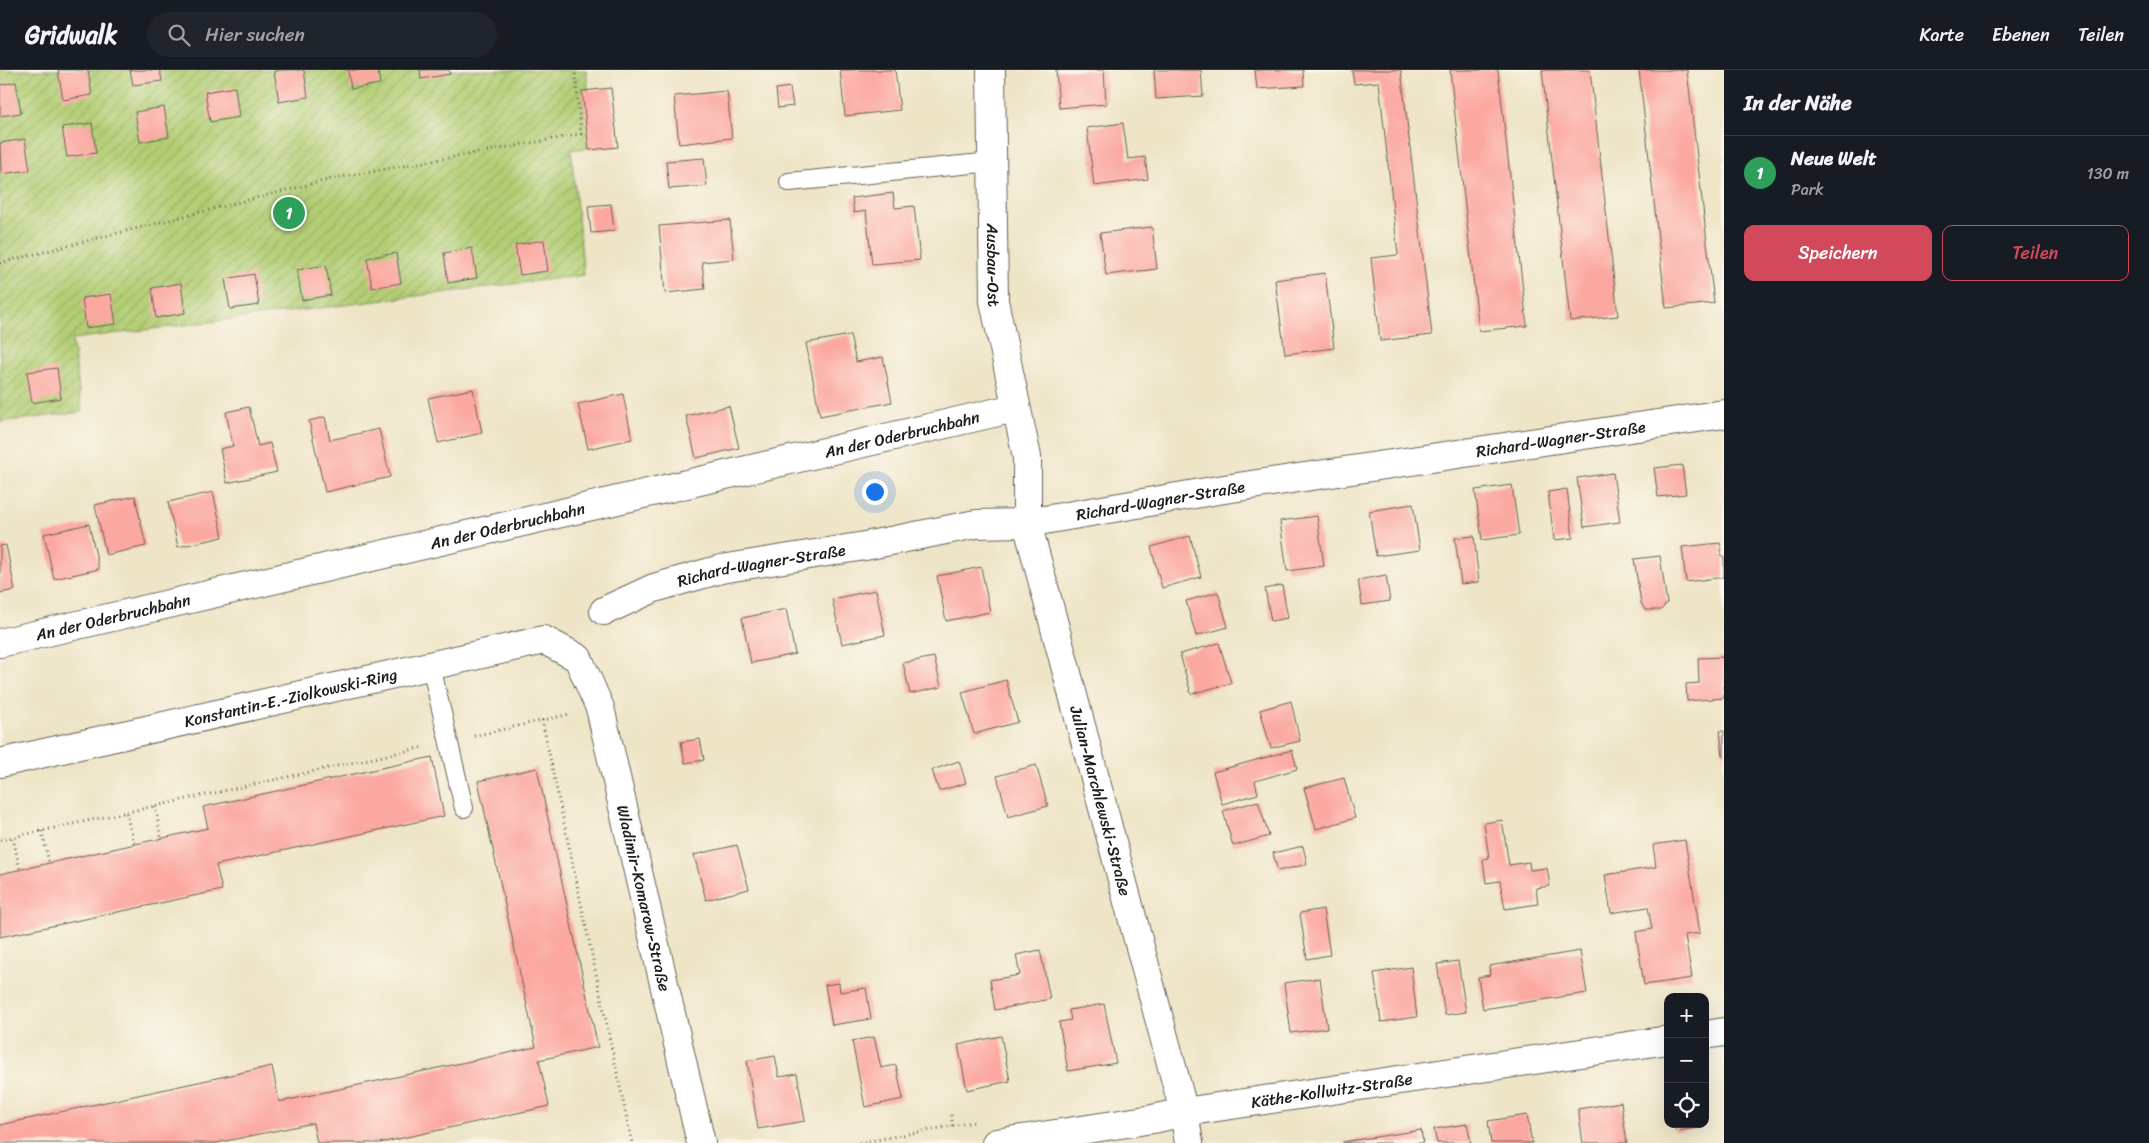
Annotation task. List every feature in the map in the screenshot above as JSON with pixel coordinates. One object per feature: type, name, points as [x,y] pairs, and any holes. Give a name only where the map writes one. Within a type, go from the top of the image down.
[{"type":"street","name":"Ausbau-Ost","points":[[991,70],[994,302],[1015,408],[1027,457]]},
{"type":"street","name":"An der Oderbruchbahn","points":[[0,644],[1015,408]]},
{"type":"street","name":"Richard-Wagner-Straße","points":[[604,611],[654,588],[720,569],[865,546],[976,524],[1027,524],[1218,490],[1724,414]]},
{"type":"street","name":"Julian-Marchlewski-Straße","points":[[1027,457],[1027,524],[1184,1112],[1189,1143]]},
{"type":"street","name":"Konstantin-E.-Ziolkowski-Ring","points":[[0,763],[544,640],[578,658]]},
{"type":"street","name":"Wladimir-Komarow-Straße","points":[[578,658],[600,708],[701,1143]]},
{"type":"street","points":[[1709,1034],[1724,1032]]},
{"type":"street","name":"Käthe-Kollwitz-Straße","points":[[996,1143],[1153,1119],[1184,1112],[1664,1041]]},
{"type":"lane","points":[[789,182],[992,162]]},
{"type":"lane","points":[[431,666],[464,808]]},
{"type":"path","points":[[0,263],[331,178],[581,134],[575,70]]},
{"type":"path","points":[[0,840],[600,708]]},
{"type":"path","points":[[542,720],[632,1143]]},
{"type":"path","points":[[155,806],[161,838]]},
{"type":"path","points":[[126,813],[134,844]]},
{"type":"path","points":[[42,831],[49,863]]},
{"type":"path","points":[[13,838],[20,870]]},
{"type":"path","points":[[951,1115],[953,1126]]},
{"type":"green space","points":[[0,70],[586,70],[595,147],[571,150],[584,275],[72,339],[82,412],[0,422]]},
{"type":"building","points":[[58,70],[88,70],[92,95],[63,100]]},
{"type":"building","points":[[130,70],[160,70],[162,81],[133,85]]},
{"type":"building","points":[[304,70],[308,97],[279,102],[274,71]]},
{"type":"building","points":[[348,70],[378,70],[380,84],[351,89]]},
{"type":"building","points":[[420,70],[449,70],[450,74],[421,79]]},
{"type":"building","points":[[840,70],[895,70],[900,110],[845,116]]},
{"type":"building","points":[[1056,70],[1104,70],[1106,104],[1059,108]]},
{"type":"building","points":[[1154,70],[1201,70],[1203,96],[1156,99]]},
{"type":"building","points":[[1255,70],[1303,70],[1304,86],[1257,89]]},
{"type":"building","points":[[1352,70],[1401,70],[1432,335],[1380,341],[1371,258],[1398,255],[1379,82],[1354,84]]},
{"type":"building","points":[[1450,70],[1498,70],[1527,326],[1479,331]]},
{"type":"building","points":[[1542,70],[1590,70],[1618,316],[1570,321]]},
{"type":"building","points":[[1639,70],[1687,70],[1714,303],[1666,308]]},
{"type":"building","points":[[16,82],[21,113],[0,116],[0,85]]},
{"type":"building","points":[[235,87],[239,117],[210,122],[205,92]]},
{"type":"building","points":[[790,87],[793,106],[778,108],[776,89]]},
{"type":"building","points":[[611,88],[618,147],[589,150],[582,91]]},
{"type":"building","points":[[727,91],[732,138],[679,144],[674,96]]},
{"type":"building","points":[[164,107],[169,137],[140,142],[135,112]]},
{"type":"building","points":[[92,123],[96,153],[67,157],[62,127]]},
{"type":"building","points":[[1123,123],[1128,159],[1145,157],[1148,179],[1094,186],[1087,128]]},
{"type":"building","points":[[25,139],[30,170],[1,174],[0,143]]},
{"type":"building","points":[[704,158],[707,186],[669,189],[666,161]]},
{"type":"building","points":[[893,193],[895,208],[914,206],[920,260],[872,264],[866,211],[854,213],[852,198]]},
{"type":"building","points":[[611,204],[614,231],[591,233],[588,206]]},
{"type":"building","points":[[730,220],[734,259],[702,262],[705,289],[665,293],[659,226]]},
{"type":"building","points":[[1152,227],[1157,269],[1106,275],[1100,233]]},
{"type":"building","points":[[544,240],[548,271],[520,275],[515,245]]},
{"type":"building","points":[[472,248],[477,278],[448,283],[444,253]]},
{"type":"building","points":[[396,253],[401,283],[372,288],[367,258]]},
{"type":"building","points":[[326,265],[331,295],[302,300],[297,270]]},
{"type":"building","points":[[1325,273],[1334,348],[1285,354],[1275,280]]},
{"type":"building","points":[[254,274],[259,305],[230,309],[225,279]]},
{"type":"building","points":[[181,283],[185,313],[156,318],[152,288]]},
{"type":"building","points":[[111,294],[116,324],[86,328],[82,298]]},
{"type":"building","points":[[850,335],[856,362],[883,357],[892,402],[820,416],[806,343]]},
{"type":"building","points":[[57,368],[61,398],[32,403],[27,372]]},
{"type":"building","points":[[473,389],[482,433],[438,443],[428,398]]},
{"type":"building","points":[[623,394],[632,439],[588,449],[578,404]]},
{"type":"building","points":[[729,406],[739,448],[696,458],[686,416]]},
{"type":"building","points":[[249,407],[258,446],[270,443],[277,472],[227,483],[220,449],[233,446],[226,412]]},
{"type":"building","points":[[325,417],[330,440],[379,429],[390,477],[325,492],[309,421]]},
{"type":"building","points":[[1682,465],[1686,494],[1658,497],[1654,468]]},
{"type":"building","points":[[1613,473],[1620,522],[1584,527],[1577,478]]},
{"type":"building","points":[[1512,485],[1519,535],[1482,540],[1475,490]]},
{"type":"building","points":[[1567,489],[1573,538],[1554,540],[1548,492]]},
{"type":"building","points":[[213,492],[223,537],[178,547],[168,502]]},
{"type":"building","points":[[135,496],[146,546],[106,555],[95,505]]},
{"type":"building","points":[[1413,504],[1420,550],[1376,556],[1369,511]]},
{"type":"building","points":[[1317,516],[1324,566],[1287,571],[1280,521]]},
{"type":"building","points":[[89,524],[99,569],[54,579],[44,534]]},
{"type":"building","points":[[1190,536],[1201,577],[1162,588],[1151,547]]},
{"type":"building","points":[[1474,536],[1479,582],[1461,584],[1455,538]]},
{"type":"building","points":[[1720,543],[1722,557],[1724,557],[1724,577],[1686,582],[1682,547]]},
{"type":"building","points":[[6,545],[15,590],[0,593],[0,546]]},
{"type":"building","points":[[1660,556],[1667,603],[1661,610],[1645,610],[1641,603],[1634,559]]},
{"type":"building","points":[[981,567],[990,612],[946,621],[937,576]]},
{"type":"building","points":[[1386,575],[1390,601],[1362,605],[1358,580]]},
{"type":"building","points":[[1282,585],[1288,618],[1271,621],[1265,589]]},
{"type":"building","points":[[876,590],[885,635],[842,644],[832,599]]},
{"type":"building","points":[[1218,592],[1228,627],[1196,636],[1186,601]]},
{"type":"building","points":[[786,609],[795,654],[751,663],[742,618]]},
{"type":"building","points":[[1219,643],[1231,683],[1191,694],[1180,654]]},
{"type":"building","points":[[934,657],[941,687],[910,694],[903,663]]},
{"type":"building","points":[[1724,657],[1724,698],[1687,701],[1686,684],[1699,683],[1698,658]]},
{"type":"building","points":[[1006,680],[1018,722],[974,734],[962,692]]},
{"type":"building","points":[[1291,701],[1300,741],[1271,748],[1260,710]]},
{"type":"building","points":[[1720,731],[1724,731],[1724,757],[1723,757]]},
{"type":"building","points":[[700,739],[704,760],[685,763],[681,742]]},
{"type":"building","points":[[1292,750],[1297,769],[1255,781],[1258,794],[1222,804],[1213,772]]},
{"type":"building","points":[[432,757],[444,816],[216,865],[222,890],[0,937],[0,874],[208,828],[203,807]]},
{"type":"building","points":[[959,761],[966,783],[939,791],[932,770]]},
{"type":"building","points":[[1036,765],[1048,806],[1008,817],[997,776]]},
{"type":"building","points":[[537,768],[598,1047],[539,1060],[549,1106],[380,1143],[317,1143],[313,1123],[216,1143],[0,1143],[0,1125],[272,1066],[279,1102],[536,1047],[478,781]]},
{"type":"building","points":[[1344,778],[1355,818],[1316,829],[1304,788]]},
{"type":"building","points":[[1258,801],[1269,836],[1233,846],[1223,811]]},
{"type":"building","points":[[1502,820],[1509,865],[1529,862],[1530,870],[1547,868],[1550,886],[1536,888],[1538,904],[1505,909],[1500,881],[1486,883],[1483,859],[1489,858],[1484,823]]},
{"type":"building","points":[[1685,840],[1700,933],[1685,935],[1692,978],[1644,985],[1636,932],[1652,929],[1648,907],[1611,913],[1605,875],[1656,867],[1653,845]]},
{"type":"building","points":[[737,845],[749,889],[706,900],[694,855]]},
{"type":"building","points":[[1303,846],[1307,864],[1278,871],[1273,853]]},
{"type":"building","points":[[1323,909],[1330,955],[1307,959],[1300,913]]},
{"type":"building","points":[[1040,950],[1050,999],[995,1010],[990,980],[1020,975],[1016,955]]},
{"type":"building","points":[[1580,951],[1587,993],[1483,1009],[1478,977],[1490,975],[1489,966]]},
{"type":"building","points":[[1458,961],[1466,1012],[1445,1015],[1437,964]]},
{"type":"building","points":[[1411,967],[1417,1017],[1381,1022],[1374,973]]},
{"type":"building","points":[[1320,978],[1327,1028],[1291,1033],[1284,983]]},
{"type":"building","points":[[839,983],[840,992],[866,988],[871,1019],[832,1025],[825,985]]},
{"type":"building","points":[[1104,1004],[1116,1063],[1068,1071],[1059,1022],[1071,1020],[1069,1010]]},
{"type":"building","points":[[1001,1036],[1010,1081],[967,1090],[958,1045]]},
{"type":"building","points":[[874,1037],[881,1068],[896,1065],[903,1099],[865,1107],[852,1041]]},
{"type":"building","points":[[775,1056],[779,1077],[797,1074],[805,1121],[758,1129],[747,1061]]},
{"type":"building","points":[[1621,1102],[1627,1143],[1583,1143],[1578,1109]]},
{"type":"building","points":[[1527,1115],[1532,1143],[1491,1143],[1488,1121]]},
{"type":"building","points":[[1467,1124],[1471,1143],[1437,1143],[1434,1129]]},
{"type":"building","points":[[1675,1128],[1701,1128],[1675,1131]]},
{"type":"building","points":[[1421,1130],[1423,1143],[1343,1143],[1343,1142]]},
{"type":"place","name":"Neue Welt","points":[[289,213]]}]
